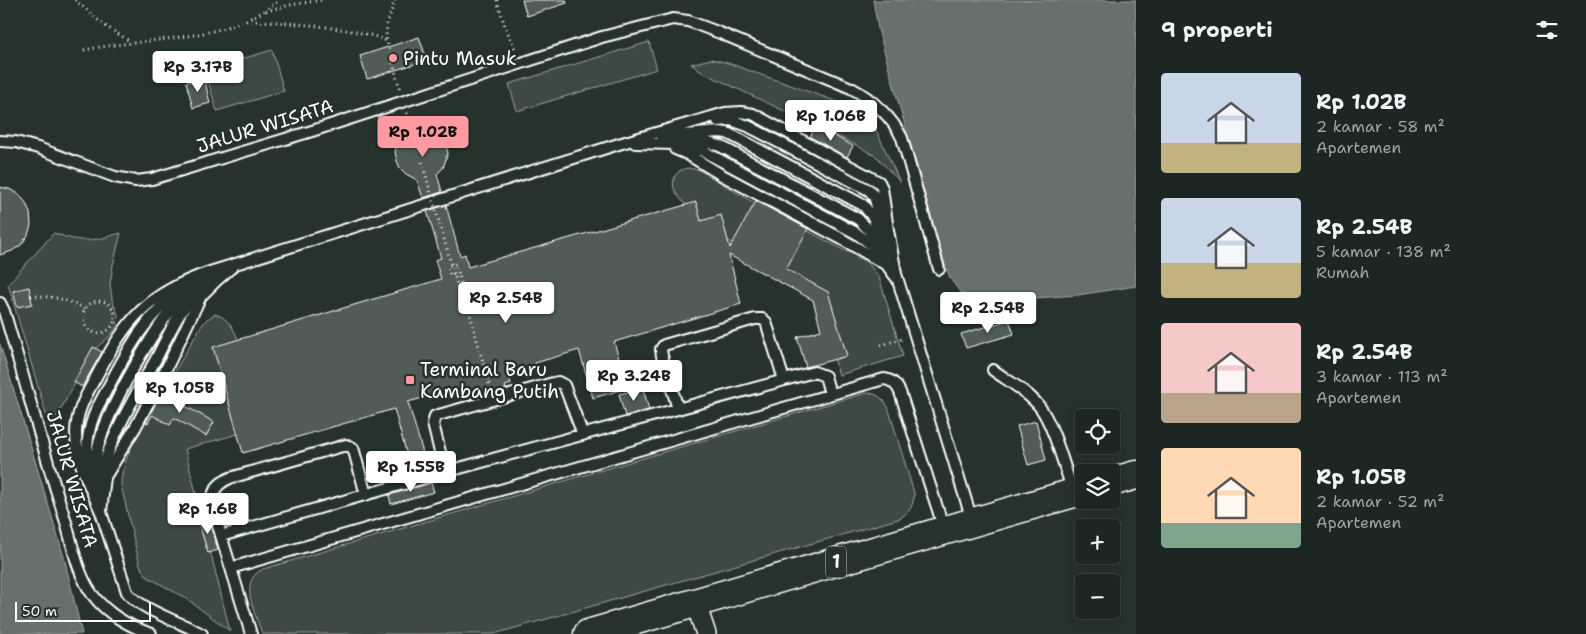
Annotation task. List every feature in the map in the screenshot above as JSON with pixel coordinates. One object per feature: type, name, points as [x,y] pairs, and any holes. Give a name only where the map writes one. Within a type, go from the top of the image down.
[{"type":"highway","points":[[1120,479],[1136,475]]},
{"type":"highway","name":"1","points":[[588,634],[1075,492]]},
{"type":"street","points":[[696,604],[706,634]]},
{"type":"lane","name":"JALUR WISATA","points":[[0,142],[16,142],[38,148],[115,177],[136,181],[166,176],[602,36],[677,18],[720,33],[851,88],[867,98],[883,112],[902,138],[938,269]]},
{"type":"lane","points":[[101,512],[80,464],[76,431],[79,412],[112,347],[131,320],[152,300],[196,276],[622,143],[721,120],[731,120],[748,126],[873,193],[897,279],[973,521]]},
{"type":"lane","points":[[622,143],[709,132],[723,132],[732,135],[866,207],[877,226],[897,279]]},
{"type":"lane","points":[[622,143],[664,140],[702,141],[735,153],[858,219],[879,243],[897,279]]},
{"type":"lane","points":[[622,143],[668,147],[688,154],[715,171],[872,256],[884,264],[897,279]]},
{"type":"lane","points":[[101,512],[105,477],[135,428],[166,370],[201,296],[238,263]]},
{"type":"lane","points":[[101,512],[100,477],[107,456],[122,422],[176,320],[192,296],[238,263]]},
{"type":"lane","points":[[202,634],[131,597],[124,585],[88,469],[88,433],[97,408],[126,354],[151,316],[168,299],[195,281],[238,263]]},
{"type":"lane","name":"JALUR WISATA","points":[[0,303],[4,311],[48,467],[84,581],[97,601],[113,615],[131,626],[151,634]]},
{"type":"lane","points":[[678,408],[662,356],[661,349],[664,345],[759,318],[766,322],[784,380]]},
{"type":"lane","points":[[993,370],[1034,400],[1040,407],[1075,484]]},
{"type":"lane","points":[[221,536],[445,472],[818,372],[825,376],[830,394]]},
{"type":"lane","points":[[231,568],[884,379],[890,380],[897,386],[944,529]]},
{"type":"lane","points":[[445,472],[433,418],[437,415],[556,382],[563,383],[583,435]]},
{"type":"lane","points":[[250,634],[212,503],[213,492],[220,483],[230,478],[343,446],[350,446],[353,448],[366,495]]},
{"type":"path","points":[[75,0],[104,25],[132,42]]},
{"type":"path","points":[[84,50],[220,29],[243,21],[279,0]]},
{"type":"path","points":[[261,12],[322,0]]},
{"type":"path","points":[[395,0],[387,24],[387,42],[412,129]]},
{"type":"path","points":[[497,0],[505,26],[521,63]]},
{"type":"path","points":[[243,21],[274,21],[321,27],[379,37],[387,42]]},
{"type":"path","points":[[422,162],[462,298]]},
{"type":"path","points":[[454,274],[450,275],[448,266],[456,264],[493,400]]},
{"type":"path","points":[[31,296],[45,296],[67,300],[86,308]]},
{"type":"path","points":[[99,301],[109,304],[115,312],[116,318],[112,328],[102,333],[92,332],[83,319],[86,308],[90,304],[99,301]]},
{"type":"path","points":[[882,345],[915,335]]},
{"type":"shaded area","points":[[873,0],[1136,0],[1136,286],[1078,295],[993,301],[975,299],[961,293],[951,280],[946,268],[878,29]]},
{"type":"shaded area","points":[[649,42],[657,69],[517,111],[509,84]]},
{"type":"shaded area","points":[[272,50],[284,91],[217,111],[205,70]]},
{"type":"shaded area","points":[[711,59],[725,62],[855,108],[876,130],[900,182],[877,157],[858,146],[700,71],[691,64]]},
{"type":"shaded area","points":[[688,168],[699,170],[753,202],[868,263],[879,277],[903,356],[839,375],[813,285],[744,250],[727,240],[697,217],[679,198],[673,186],[677,173]]},
{"type":"shaded area","points":[[54,233],[72,239],[88,240],[121,233],[110,284],[112,299],[118,315],[117,326],[110,336],[94,350],[50,428],[8,284]]},
{"type":"shaded area","points":[[215,314],[224,318],[231,325],[239,343],[241,433],[185,449],[230,631],[187,599],[148,577],[142,570],[121,485],[122,474],[129,451],[141,429],[200,328],[206,320]]},
{"type":"shaded area","points":[[0,344],[64,557],[82,634],[0,634]]},
{"type":"shaded area","points":[[866,393],[879,397],[888,407],[914,493],[910,508],[906,514],[898,519],[494,634],[262,634],[253,607],[250,589],[251,581],[255,574],[263,569]]},
{"type":"building","points":[[522,0],[566,0],[567,3],[527,16]]},
{"type":"building","name":"Pintu Masuk","points":[[419,37],[427,60],[367,79],[360,56]]},
{"type":"building","points":[[204,78],[210,103],[193,108],[186,82]]},
{"type":"building","points":[[428,124],[442,137],[448,153],[443,168],[437,174],[442,192],[423,198],[417,180],[400,168],[395,152],[397,143],[409,130]]},
{"type":"building","points":[[816,126],[853,146],[847,157],[810,137]]},
{"type":"building","points":[[0,187],[19,194],[26,203],[30,213],[31,225],[28,235],[21,245],[12,251],[0,255]]},
{"type":"building","points":[[756,201],[808,229],[786,269],[828,292],[847,356],[806,367],[797,337],[821,330],[813,300],[729,255],[741,304],[614,342],[628,388],[593,398],[579,350],[535,363],[536,368],[509,376],[511,384],[505,386],[506,389],[471,399],[468,391],[442,399],[441,393],[408,402],[428,470],[385,482],[381,467],[408,459],[394,409],[243,453],[213,347],[441,279],[435,260],[441,258],[427,211],[446,205],[460,256],[465,254],[468,267],[696,202],[701,221],[721,215],[730,248]]},
{"type":"building","points":[[29,287],[32,304],[17,307],[13,291]]},
{"type":"building","points":[[1009,320],[1014,334],[966,348],[961,334]]},
{"type":"building","points":[[93,347],[102,352],[82,387],[74,382]]},
{"type":"building","points":[[165,386],[167,387],[163,394],[214,422],[206,436],[174,418],[170,425],[152,415],[148,423],[146,422]]},
{"type":"building","points":[[643,388],[649,410],[625,416],[619,394]]},
{"type":"building","points":[[1036,421],[1046,460],[1028,465],[1017,426]]},
{"type":"building","points":[[431,483],[434,492],[391,504],[389,495]]},
{"type":"building","points":[[209,518],[218,550],[208,553],[198,521]]},
{"type":"place","name":"Pintu Masuk","points":[[393,58]]},
{"type":"place","name":"Terminal Baru Kambang Putih","points":[[410,380]]}]
